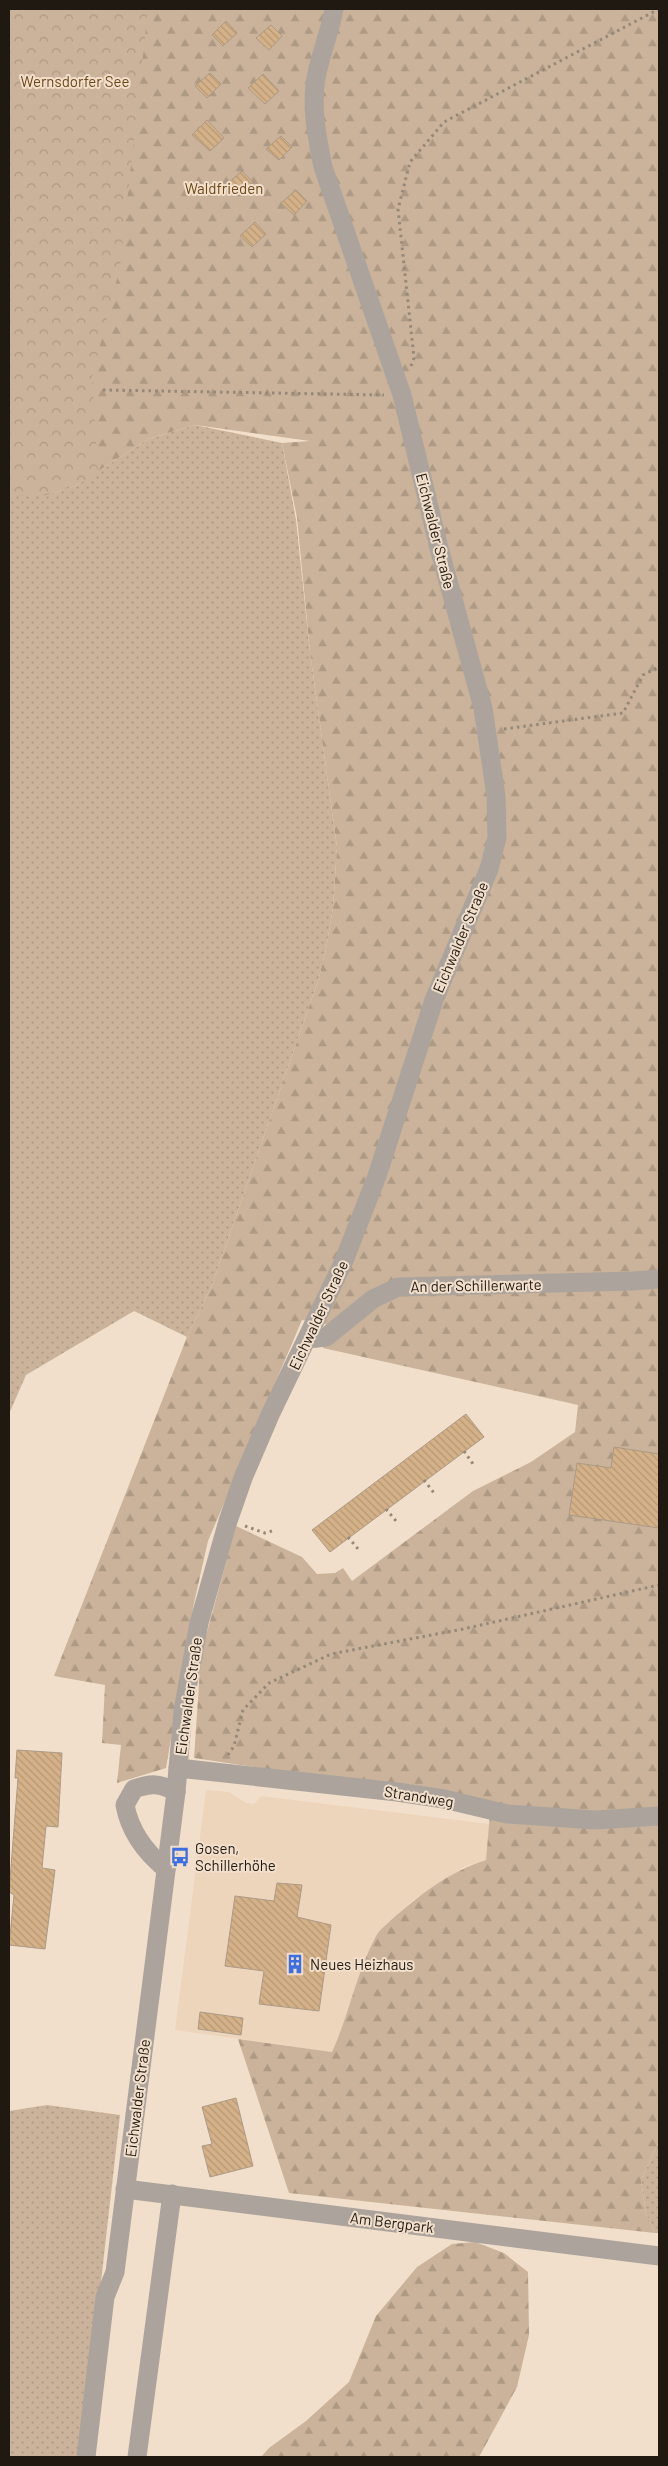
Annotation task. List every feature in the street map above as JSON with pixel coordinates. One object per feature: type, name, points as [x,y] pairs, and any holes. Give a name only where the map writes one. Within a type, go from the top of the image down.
[{"type":"street","name":"Eichwalder Straße","points":[[86,2457],[105,2297],[115,2272],[126,2189],[192,1654],[228,1520],[270,1415],[343,1263],[377,1176],[434,1000],[489,869],[497,838],[496,796],[488,731],[402,395],[335,197],[323,167],[314,96],[317,74],[331,27],[334,9]]},
{"type":"street","name":"An der Schillerwarte","points":[[308,1339],[326,1337],[373,1300],[398,1287],[430,1284],[487,1286],[633,1282],[659,1279]]},
{"type":"street","name":"Strandweg","points":[[178,1768],[397,1792],[444,1799],[507,1814],[595,1820],[659,1816]]},
{"type":"street","points":[[166,1869],[150,1856],[133,1831],[129,1824],[125,1806],[134,1789],[150,1783],[165,1786],[176,1792]]},
{"type":"street","name":"Am Bergpark","points":[[126,2189],[659,2256]]},
{"type":"street","points":[[137,2457],[172,2194]]},
{"type":"path","points":[[411,367],[414,358],[398,208],[410,162],[444,122],[659,9]]},
{"type":"path","points":[[103,390],[402,395]]},
{"type":"path","points":[[488,731],[623,713],[643,675],[659,667]]},
{"type":"path","points":[[464,1451],[473,1464]]},
{"type":"path","points":[[424,1480],[434,1493]]},
{"type":"path","points":[[386,1509],[396,1521]]},
{"type":"path","points":[[228,1520],[265,1533],[272,1532]]},
{"type":"path","points":[[348,1537],[358,1549]]},
{"type":"path","points":[[218,1772],[234,1746],[243,1710],[262,1690],[269,1683],[332,1654],[463,1629],[659,1585]]},
{"type":"shaded area","points":[[206,1790],[229,1792],[246,1803],[254,1804],[261,1796],[490,1824],[486,1860],[466,1866],[412,1901],[376,1935],[362,1966],[340,2034],[332,2052],[175,2030]]},
{"type":"green space","name":"Waldfrieden","points":[[9,9],[659,9],[659,2142],[641,2180],[646,2214],[655,2233],[289,2193],[238,2039],[332,2052],[368,1952],[378,1933],[435,1885],[460,1871],[486,1860],[491,1802],[194,1758],[201,1654],[236,1526],[302,1557],[317,1574],[335,1573],[343,1568],[352,1581],[473,1491],[531,1462],[575,1432],[578,1405],[323,1348],[329,1325],[302,1320],[208,1541],[194,1603],[166,1768],[117,1783],[121,1745],[102,1743],[105,1685],[54,1676],[187,1337],[212,1285],[318,981],[333,908],[337,847],[310,652],[297,518],[282,443],[310,441],[195,425],[148,439],[75,486],[43,496],[9,496]]},
{"type":"green space","name":"Wernsdorfer See","points":[[9,9],[148,9],[120,267],[92,377],[98,473],[65,489],[46,494],[23,496],[9,496]]},
{"type":"green space","points":[[195,425],[282,443],[296,520],[310,652],[337,847],[333,908],[326,949],[318,981],[212,1285],[187,1337],[134,1311],[26,1375],[9,1414],[9,496],[43,496],[75,486],[148,439]]},
{"type":"green space","points":[[47,2105],[120,2115],[81,2457],[9,2457],[9,2111]]},
{"type":"green space","points":[[659,2142],[659,2233],[655,2233],[646,2214],[641,2180]]},
{"type":"green space","points":[[475,2242],[504,2253],[528,2272],[529,2335],[517,2387],[479,2457],[261,2457],[269,2448],[306,2421],[349,2382],[376,2316],[417,2267],[452,2244]]},
{"type":"building","points":[[226,21],[237,33],[223,46],[212,35]]},
{"type":"building","points":[[271,25],[282,36],[269,50],[256,38]]},
{"type":"building","points":[[210,73],[221,84],[207,98],[195,86]]},
{"type":"building","points":[[263,74],[279,91],[265,104],[248,88]]},
{"type":"building","points":[[207,120],[224,138],[210,151],[192,135]]},
{"type":"building","points":[[281,136],[292,147],[279,160],[266,149]]},
{"type":"building","points":[[242,171],[253,182],[240,196],[227,184]]},
{"type":"building","points":[[296,190],[307,201],[294,215],[281,203]]},
{"type":"building","points":[[255,222],[266,234],[252,247],[240,236]]},
{"type":"building","points":[[466,1414],[484,1437],[330,1552],[312,1530]]},
{"type":"building","points":[[614,1447],[659,1454],[659,1528],[569,1515],[577,1463],[611,1468]]},
{"type":"building","points":[[17,1750],[62,1753],[58,1827],[46,1826],[42,1868],[55,1870],[45,1949],[9,1945],[14,1895],[9,1892],[18,1778],[15,1778]]},
{"type":"building","name":"Neues Heizhaus","points":[[277,1883],[302,1885],[297,1917],[331,1925],[319,2011],[259,2004],[264,1971],[225,1966],[235,1896],[274,1901]]},
{"type":"building","points":[[200,2012],[243,2018],[241,2035],[198,2029]]},
{"type":"building","points":[[236,2098],[253,2166],[210,2177],[202,2146],[212,2144],[202,2107]]},
{"type":"place","name":"Gosen, Schillerhöhe","points":[[180,1857]]},
{"type":"place","name":"Neues Heizhaus","points":[[295,1964]]}]
